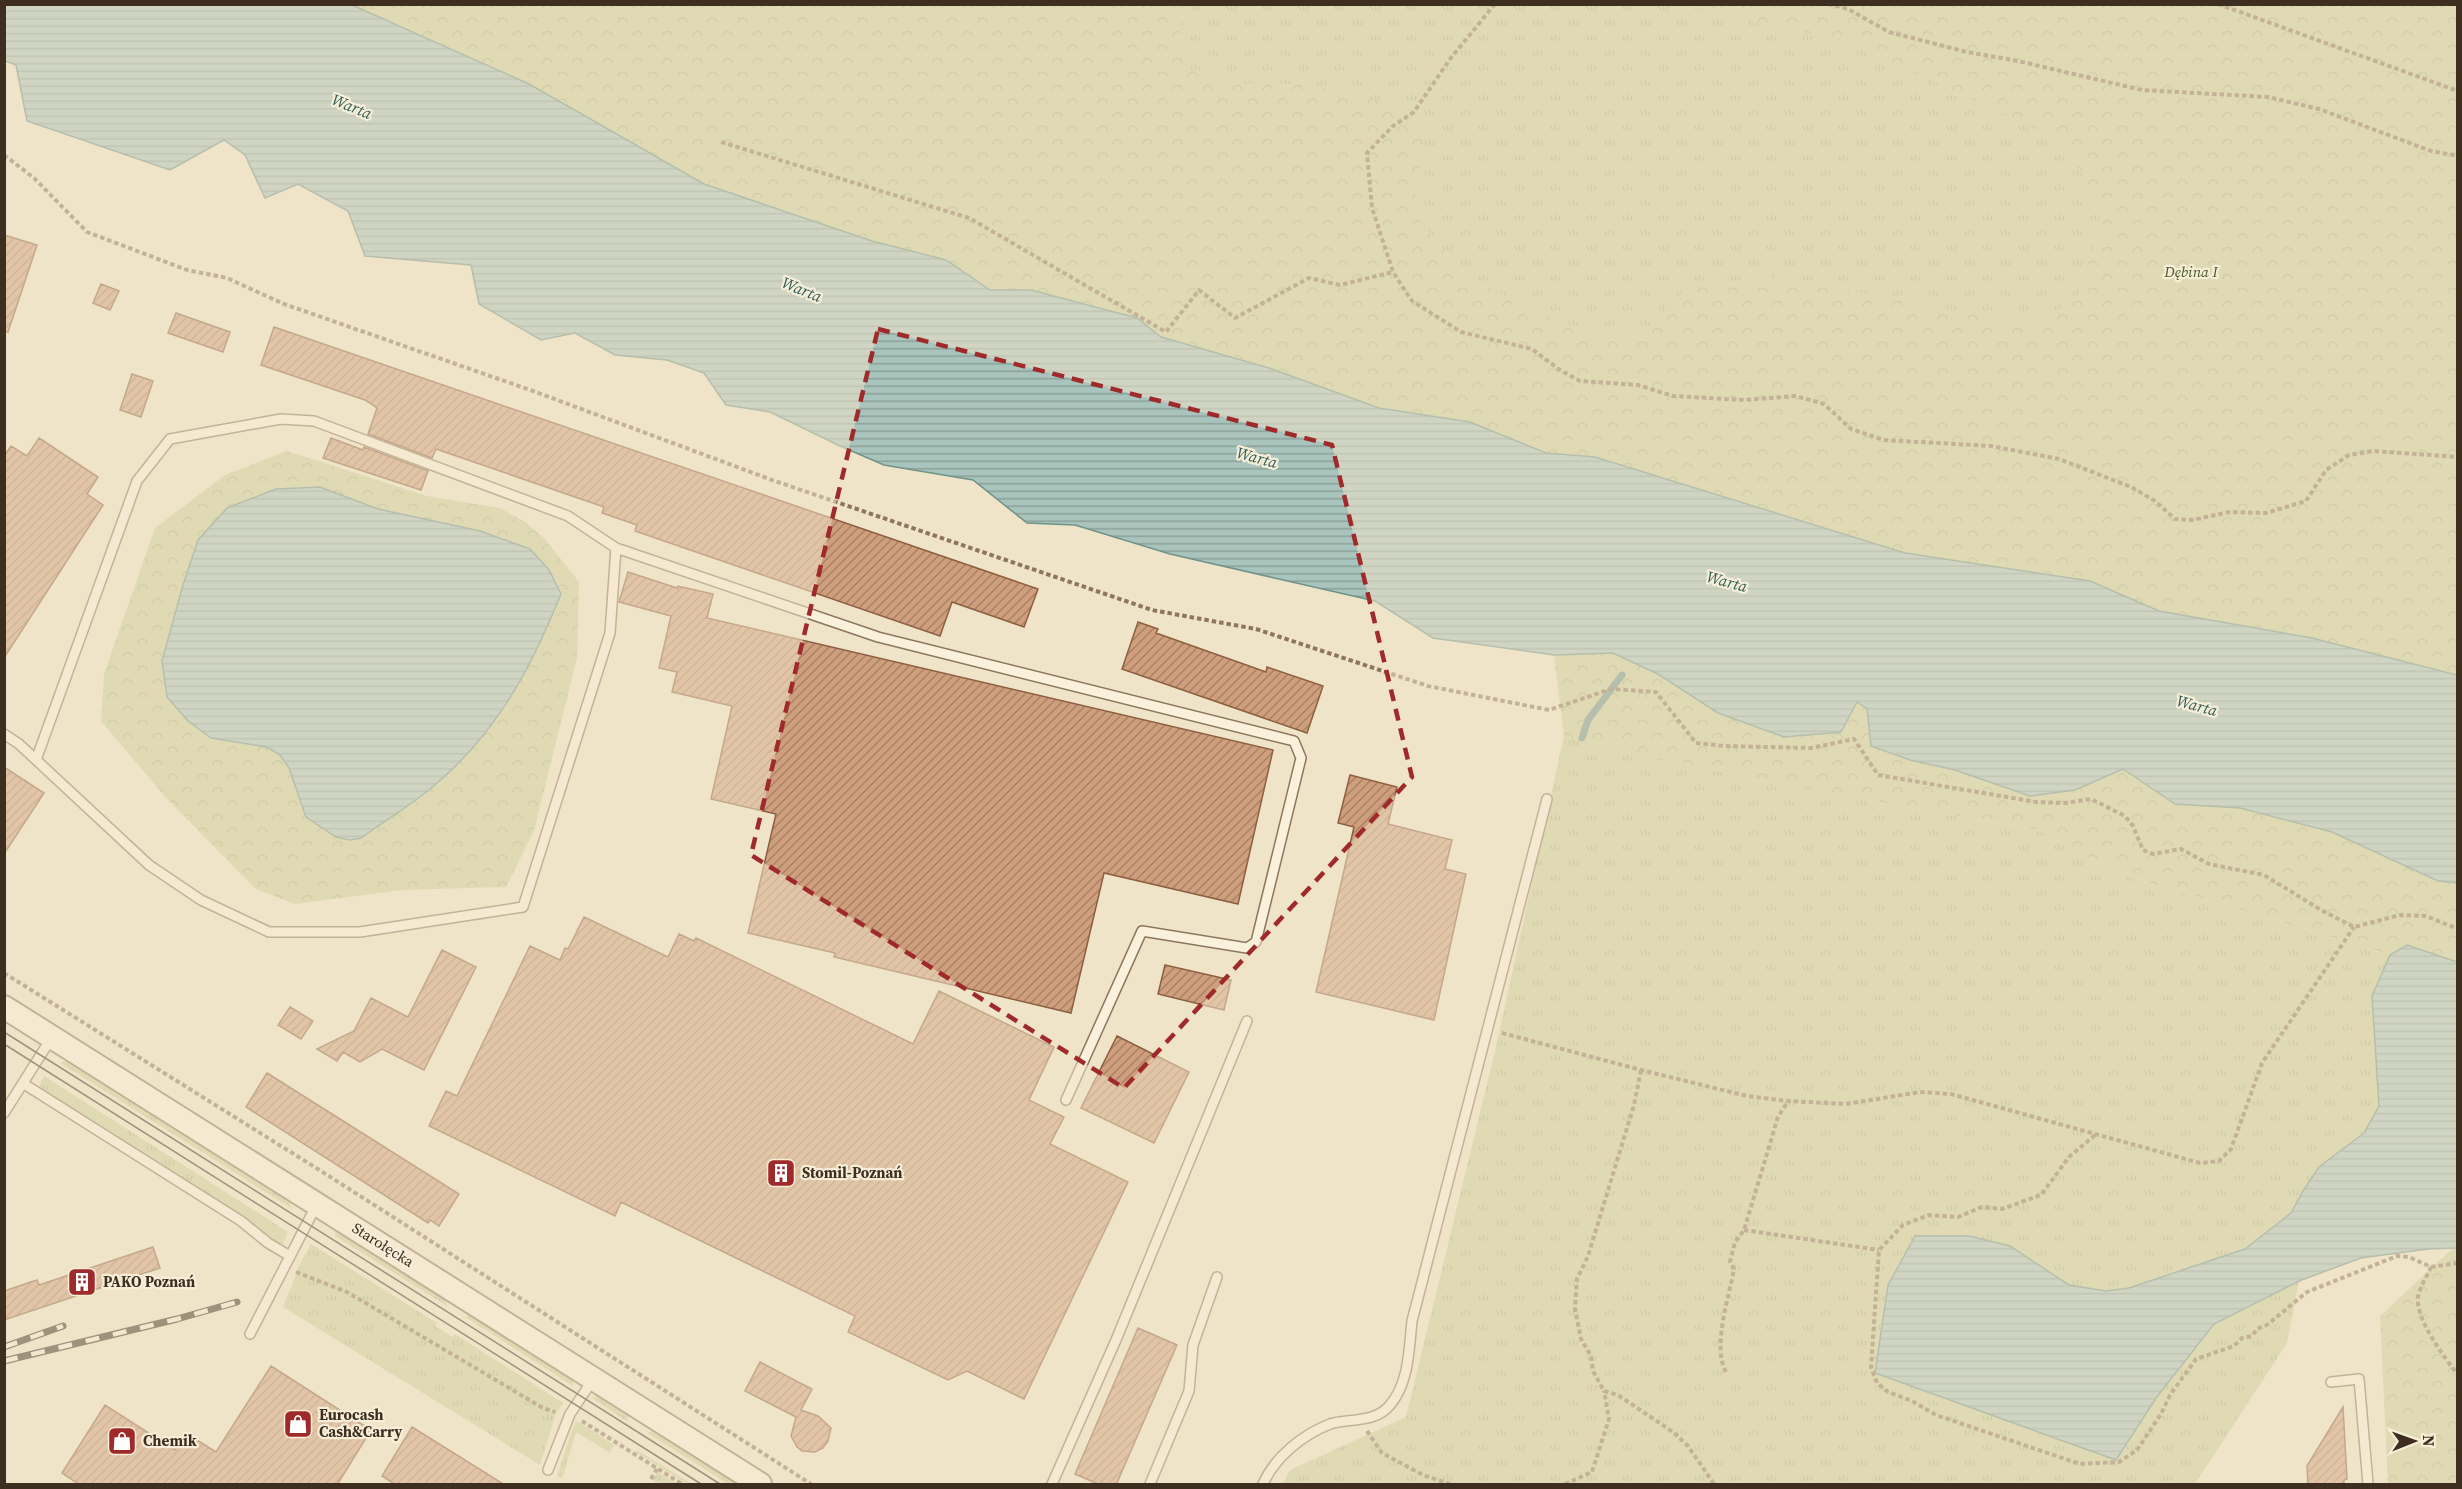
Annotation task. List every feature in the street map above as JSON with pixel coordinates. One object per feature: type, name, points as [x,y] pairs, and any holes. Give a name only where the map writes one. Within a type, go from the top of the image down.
[{"type":"street","name":"Starołęcka","points":[[4,1007],[760,1485]]},
{"type":"lane","points":[[36,760],[137,481],[170,440],[281,419],[314,421],[568,516],[616,548],[878,637],[1294,741],[1301,758],[1256,942],[1247,948],[1142,931],[1066,1100]]},
{"type":"lane","points":[[4,734],[36,760],[148,865],[201,900],[269,932],[360,932],[523,907],[610,633],[616,548]]},
{"type":"lane","points":[[1263,1485],[1267,1474],[1293,1444],[1331,1424],[1361,1421],[1389,1407],[1400,1390],[1407,1366],[1412,1321],[1547,799]]},
{"type":"lane","points":[[1052,1485],[1116,1340],[1246,1022]]},
{"type":"lane","points":[[4,1113],[52,1037]]},
{"type":"lane","points":[[24,1084],[241,1221],[268,1243],[290,1256]]},
{"type":"lane","points":[[250,1334],[317,1204]]},
{"type":"lane","points":[[1150,1485],[1189,1391],[1193,1345],[1217,1277]]},
{"type":"lane","points":[[548,1470],[570,1413],[594,1378]]},
{"type":"lane","points":[[2331,1382],[2359,1378],[2368,1485]]},
{"type":"path","points":[[1495,4],[1450,59],[1414,112],[1393,126],[1367,153],[1372,208],[1393,272],[1412,301],[1461,332],[1532,350],[1580,381],[1638,385],[1673,396],[1744,400],[1796,396],[1824,404],[1851,429],[1884,440],[1991,446],[2059,459],[2132,487],[2155,501],[2175,519],[2192,520],[2230,512],[2266,513],[2306,501],[2326,470],[2349,455],[2373,451],[2457,457]]},
{"type":"path","points":[[1828,4],[1848,9],[1889,32],[1967,52],[2018,61],[2142,90],[2268,97],[2319,110],[2431,151],[2457,156]]},
{"type":"path","points":[[2218,4],[2457,91]]},
{"type":"path","points":[[721,142],[969,218],[1166,332],[1200,290],[1235,318],[1309,278],[1340,285],[1393,272]]},
{"type":"path","points":[[4,155],[34,178],[87,232],[187,270],[227,278],[284,304],[533,391],[772,480],[1152,610],[1256,629],[1428,686],[1549,710],[1611,689],[1656,692],[1696,743],[1811,748],[1854,739],[1878,775],[2036,802],[2065,803],[2091,799],[2125,816],[2133,826],[2143,850],[2153,854],[2181,849],[2209,864],[2264,875],[2354,927]]},
{"type":"path","points":[[1489,1030],[1747,1096],[1846,1104],[1920,1092],[1951,1094],[2200,1163],[2219,1161],[2231,1149],[2262,1063],[2354,927],[2400,915],[2426,916],[2457,930]]},
{"type":"path","points":[[4,973],[321,1171],[811,1485]]},
{"type":"path","points":[[1565,1485],[1592,1472],[1609,1419],[1604,1391],[1593,1371],[1591,1356],[1581,1339],[1575,1309],[1577,1280],[1588,1256],[1634,1105],[1641,1070]]},
{"type":"path","points":[[1726,1372],[1720,1362],[1720,1348],[1734,1269],[1730,1262],[1735,1242],[1744,1230],[1778,1117],[1788,1101]]},
{"type":"path","points":[[2096,1135],[2069,1157],[2041,1195],[2002,1209],[1982,1207],[1958,1217],[1929,1215],[1903,1225],[1879,1250],[1871,1367],[1877,1383],[1888,1392],[1912,1401],[1936,1415],[2080,1464],[2118,1462],[2137,1450],[2161,1414],[2170,1395],[2196,1359],[2234,1346],[2242,1338],[2252,1336],[2257,1329],[2267,1325],[2307,1292],[2397,1256],[2409,1257],[2431,1267],[2457,1263]]},
{"type":"path","points":[[1744,1230],[1879,1250]]},
{"type":"path","points":[[284,1267],[347,1292],[543,1408],[552,1412],[570,1413],[682,1485]]},
{"type":"path","points":[[2431,1267],[2418,1296],[2419,1306],[2433,1341],[2457,1375]]},
{"type":"path","points":[[1604,1391],[1618,1395],[1673,1432],[1688,1446],[1714,1485]]},
{"type":"path","points":[[1361,1421],[1382,1453],[1423,1475],[1450,1485]]},
{"type":"path","points":[[651,1479],[657,1468]]},
{"type":"highlighted area","points":[[878,329],[1332,445],[1412,777],[1124,1088],[751,855]]},
{"type":"green space","name":"Dębina I","points":[[352,5],[1194,5],[1180,24],[1184,68],[1223,83],[1306,84],[1404,106],[1424,139],[1414,213],[1465,277],[1581,332],[1642,334],[1686,288],[1771,275],[2027,325],[2076,300],[2103,218],[2066,143],[1843,40],[1719,15],[1690,5],[2457,5],[2457,675],[2312,638],[2159,611],[2090,581],[1906,553],[1595,457],[1546,453],[1470,422],[1379,408],[1269,368],[1161,337],[1137,318],[1031,290],[990,290],[946,260],[872,241],[704,184],[529,84]]},
{"type":"green space","name":"Dębina I","points":[[529,5],[2457,5],[2181,538]]},
{"type":"green space","points":[[287,451],[427,496],[500,508],[525,522],[544,538],[579,582],[577,658],[534,831],[506,887],[402,890],[295,904],[256,889],[167,799],[101,721],[104,674],[155,528],[225,475]]},
{"type":"green space","points":[[1613,653],[1658,674],[1718,713],[1857,701],[1867,709],[1910,760],[2075,790],[2123,769],[2175,804],[2240,808],[2332,832],[2438,881],[2457,883],[2457,962],[2407,945],[2390,955],[2122,875],[2039,830],[1791,787],[1564,736],[1554,655]]},
{"type":"green space","points":[[1564,736],[1791,787],[2039,830],[2122,875],[2390,955],[2372,996],[2379,1106],[2364,1133],[2319,1167],[2291,1213],[2245,1249],[2129,1288],[2107,1291],[2069,1285],[2010,1246],[2116,1460],[2156,1398],[2214,1324],[2299,1281],[2287,1343],[2195,1484],[1283,1484],[1290,1470],[1406,1417],[1495,1051]]},
{"type":"green space","points":[[67,1061],[289,1201],[291,1208],[60,1063]]},
{"type":"green space","points":[[44,1076],[288,1232],[283,1244],[272,1240],[242,1216],[39,1087]]},
{"type":"green space","points":[[335,1230],[446,1300],[447,1306],[335,1236]]},
{"type":"green space","points":[[311,1244],[437,1323],[435,1326],[453,1337],[455,1334],[563,1403],[555,1416],[540,1465],[283,1307]]},
{"type":"green space","points":[[2457,1248],[2457,1484],[2388,1484],[2380,1316],[2452,1249]]},
{"type":"green space","points":[[471,1315],[573,1380],[573,1386],[465,1317]]},
{"type":"green space","points":[[597,1396],[628,1416],[628,1422],[592,1398]]},
{"type":"green space","points":[[577,1421],[614,1445],[610,1453],[576,1432],[562,1479],[557,1476]]},
{"type":"green space","points":[[653,1431],[738,1484],[728,1484],[647,1433]]},
{"type":"green space","points":[[637,1450],[692,1484],[687,1484],[636,1452]]},
{"type":"green space","points":[[658,1472],[677,1484],[661,1484],[653,1480]]},
{"type":"water","name":"Warta","points":[[4,5],[352,5],[529,84],[704,184],[872,241],[946,260],[990,290],[1031,290],[1137,318],[1161,337],[1269,368],[1379,408],[1470,422],[1546,453],[1595,457],[1905,553],[2090,581],[2159,611],[2312,638],[2457,675],[2457,883],[2438,881],[2332,832],[2240,808],[2175,804],[2123,769],[2075,790],[2030,796],[1955,770],[1910,760],[1871,746],[1867,709],[1857,702],[1841,732],[1784,737],[1718,713],[1658,674],[1613,653],[1554,655],[1433,638],[1375,601],[1170,554],[1075,525],[1027,523],[973,480],[884,465],[770,412],[726,405],[704,373],[667,360],[615,355],[575,333],[541,340],[479,304],[471,265],[365,256],[348,211],[298,184],[265,198],[245,155],[224,140],[170,170],[27,121],[16,65],[5,61]]},
{"type":"water","points":[[320,487],[378,509],[480,531],[530,549],[549,570],[561,594],[525,673],[495,720],[477,742],[458,764],[418,798],[361,838],[350,840],[336,837],[306,817],[289,768],[280,755],[267,747],[211,738],[188,721],[167,697],[162,661],[198,540],[227,508],[276,489]]},
{"type":"water","points":[[2407,945],[2457,962],[2457,1248],[2428,1249],[2361,1258],[2299,1281],[2214,1324],[2156,1398],[2116,1460],[1875,1373],[1888,1285],[1915,1236],[1969,1236],[2010,1246],[2069,1285],[2106,1291],[2129,1288],[2245,1249],[2291,1213],[2319,1167],[2364,1133],[2379,1106],[2372,996],[2390,955]]},
{"type":"building","points":[[4,235],[37,245],[8,332],[4,332]]},
{"type":"building","points":[[101,284],[119,291],[110,310],[93,303]]},
{"type":"building","points":[[176,313],[230,332],[223,352],[168,333]]},
{"type":"building","points":[[274,327],[1038,589],[1024,627],[952,602],[940,636],[635,531],[637,525],[602,513],[604,507],[436,449],[432,458],[368,434],[377,408],[365,400],[261,365]]},
{"type":"building","points":[[132,374],[153,381],[141,417],[120,410]]},
{"type":"building","points":[[39,438],[98,477],[87,494],[103,505],[4,658],[4,456],[11,446],[27,456]]},
{"type":"building","points":[[331,438],[363,450],[364,447],[428,471],[421,490],[323,458]]},
{"type":"building","points":[[628,572],[677,588],[678,586],[713,594],[707,618],[1273,750],[1238,904],[1104,873],[1071,1013],[834,957],[835,953],[748,933],[776,814],[711,799],[732,706],[672,692],[677,672],[659,668],[671,616],[619,602]]},
{"type":"building","points":[[1138,622],[1158,629],[1156,633],[1266,672],[1267,667],[1323,686],[1307,733],[1122,669]]},
{"type":"building","points":[[4,767],[44,793],[4,854]]},
{"type":"building","points":[[1350,775],[1397,787],[1388,824],[1452,840],[1445,869],[1466,874],[1434,1020],[1316,992],[1354,827],[1338,823]]},
{"type":"building","name":"Stomil-Poznań","points":[[584,917],[668,957],[679,934],[694,941],[696,938],[913,1044],[939,991],[1054,1047],[1029,1100],[1064,1117],[1050,1144],[1128,1182],[1024,1399],[967,1371],[948,1380],[848,1332],[855,1316],[621,1202],[615,1216],[429,1126],[446,1091],[457,1096],[530,946],[560,960]]},
{"type":"building","points":[[442,950],[476,967],[424,1070],[382,1049],[360,1062],[343,1052],[337,1061],[317,1049],[354,1031],[371,998],[408,1017]]},
{"type":"building","points":[[1165,965],[1231,980],[1224,1010],[1158,994]]},
{"type":"building","points":[[290,1007],[313,1021],[301,1039],[278,1025]]},
{"type":"building","points":[[1117,1036],[1189,1072],[1154,1143],[1081,1108]]},
{"type":"building","points":[[267,1073],[459,1194],[439,1226],[430,1220],[428,1223],[246,1107]]},
{"type":"building","name":"PAKO Poznań","points":[[153,1247],[160,1268],[4,1320],[4,1291],[37,1280],[39,1285]]},
{"type":"building","points":[[1138,1328],[1177,1345],[1116,1485],[1100,1485],[1075,1474]]},
{"type":"building","points":[[760,1362],[812,1389],[801,1410],[818,1416],[831,1428],[828,1441],[823,1448],[815,1452],[802,1451],[791,1436],[796,1417],[745,1391]]},
{"type":"building","name":"Eurocash Cash&Carry","points":[[271,1366],[371,1430],[337,1485],[80,1485],[62,1473],[105,1405],[175,1450],[186,1433],[216,1452]]},
{"type":"building","points":[[2343,1407],[2347,1479],[2344,1480],[2344,1485],[2308,1485],[2307,1466]]},
{"type":"building","points":[[412,1427],[505,1485],[396,1485],[382,1476]]},
{"type":"waterway","points":[[1582,738],[1588,720],[1622,675]]},
{"type":"tram line","points":[[4,1032],[720,1484]]},
{"type":"tram line","points":[[4,1044],[701,1484]]},
{"type":"railway","points":[[4,1361],[237,1302]]},
{"type":"railway","points":[[4,1347],[63,1326]]},
{"type":"place","name":"Stomil-Poznań","points":[[781,1173]]},
{"type":"place","name":"PAKO Poznań","points":[[82,1282]]},
{"type":"place","name":"Eurocash Cash&Carry","points":[[298,1424]]},
{"type":"place","name":"Chemik","points":[[122,1441]]}]
